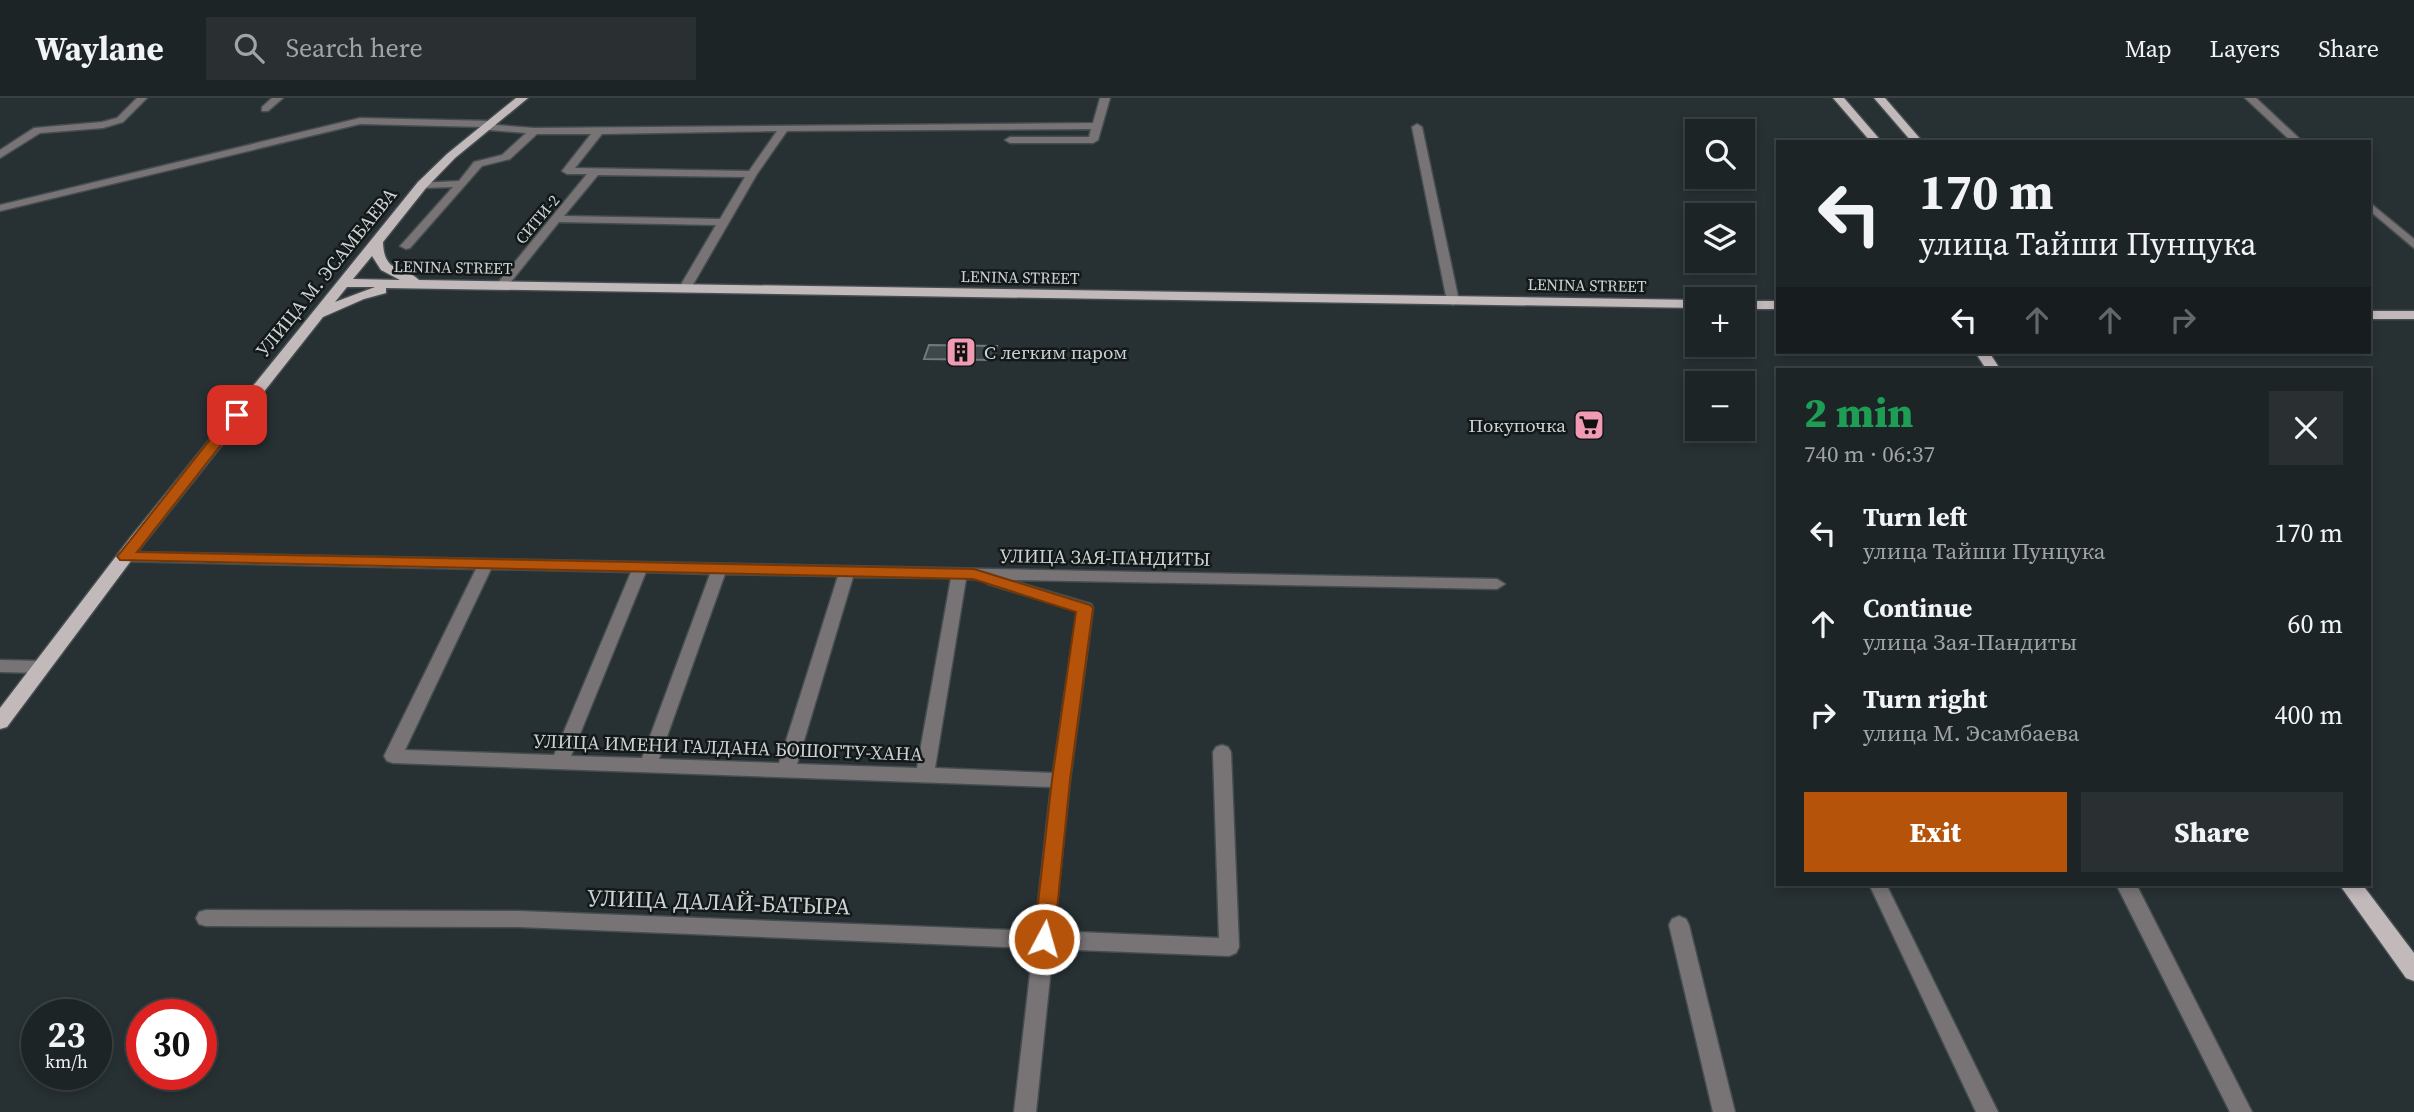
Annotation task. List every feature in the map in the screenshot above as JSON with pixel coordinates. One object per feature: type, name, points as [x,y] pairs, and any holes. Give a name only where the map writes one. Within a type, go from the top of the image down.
[{"type":"main road","name":"УЛИЦА М. ЭСАМБАЕВА","points":[[0,723],[125,556],[422,185],[451,156],[523,98]]},
{"type":"main road","points":[[1838,98],[1875,140]]},
{"type":"main road","points":[[1880,98],[1916,140]]},
{"type":"main road","points":[[377,241],[378,260],[383,266],[427,284]]},
{"type":"main road","name":"LENINA STREET","points":[[342,283],[1685,304]]},
{"type":"main road","points":[[314,318],[359,296],[427,284]]},
{"type":"main road","points":[[1755,305],[1776,305]]},
{"type":"main road","points":[[2371,315],[2414,315]]},
{"type":"main road","points":[[2351,886],[2414,971]]},
{"type":"street","points":[[0,155],[37,130],[103,125],[120,120],[142,98]]},
{"type":"street","points":[[265,109],[278,98]]},
{"type":"street","points":[[1010,140],[1093,141],[1105,98]]},
{"type":"street","points":[[2250,98],[2296,140]]},
{"type":"street","points":[[0,208],[360,121],[490,125],[534,131],[1097,126]]},
{"type":"street","points":[[1417,127],[1453,302]]},
{"type":"street","points":[[685,288],[752,174],[784,128]]},
{"type":"street","points":[[406,246],[478,164],[506,157],[534,131]]},
{"type":"street","points":[[599,131],[567,171],[752,174]]},
{"type":"street","name":"СИТИ-2","points":[[502,285],[595,171]]},
{"type":"street","points":[[422,185],[462,184]]},
{"type":"street","points":[[2371,207],[2414,245]]},
{"type":"street","points":[[558,219],[724,222]]},
{"type":"street","name":"УЛИЦА ЗАЯ-ПАНДИТЫ","points":[[125,556],[1497,584]]},
{"type":"street","name":"УЛИЦА ИМЕНИ ГАЛДАНА БОШОГТУ-ХАНА","points":[[486,564],[393,756],[1061,780]]},
{"type":"street","points":[[560,762],[641,567]]},
{"type":"street","points":[[648,765],[719,569]]},
{"type":"street","points":[[786,770],[847,571]]},
{"type":"street","points":[[925,775],[967,574],[1085,608],[1061,780],[1025,1112]]},
{"type":"street","points":[[0,666],[42,667]]},
{"type":"street","name":"УЛИЦА ДАЛАЙ-БАТЫРА","points":[[206,918],[519,919],[1229,947],[1222,752]]},
{"type":"street","points":[[1877,886],[1987,1112]]},
{"type":"street","points":[[2127,886],[2241,1112]]},
{"type":"street","points":[[1679,925],[1724,1112]]},
{"type":"building","name":"С легким паром","points":[[929,345],[997,346],[994,360],[924,359]]},
{"type":"place","name":"С легким паром","points":[[961,352]]},
{"type":"place","name":"Покупочка","points":[[1589,425]]},
{"type":"route","points":[[237,415],[125,556],[974,574],[1085,608],[1061,780],[1044,939]]}]
